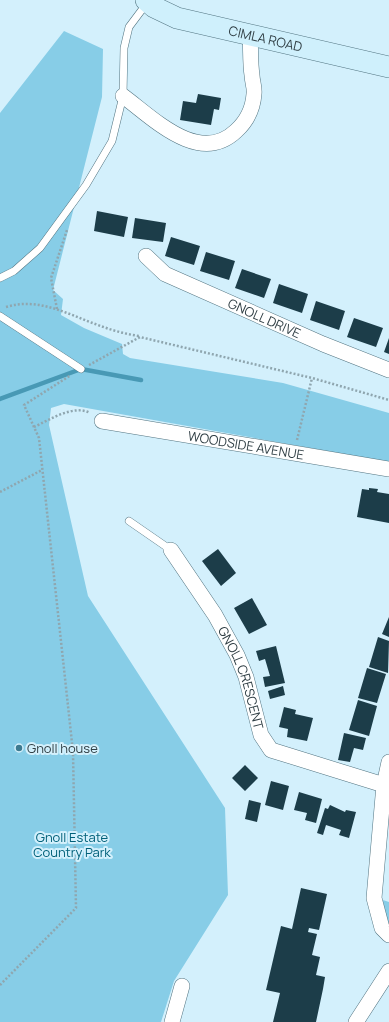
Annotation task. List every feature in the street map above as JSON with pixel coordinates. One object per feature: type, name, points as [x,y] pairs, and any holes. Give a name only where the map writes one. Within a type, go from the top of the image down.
[{"type":"main road","name":"CIMLA ROAD","points":[[151,2],[178,18],[250,36],[389,66]]},
{"type":"street","points":[[123,96],[168,132],[183,138],[198,143],[215,143],[231,136],[243,124],[252,110],[254,93],[250,36]]},
{"type":"street","name":"GNOLL DRIVE","points":[[146,256],[165,274],[323,344],[389,370]]},
{"type":"street","name":"WOODSIDE AVENUE","points":[[102,421],[389,469]]},
{"type":"street","name":"GNOLL CRESCENT","points":[[171,550],[215,615],[237,655],[246,677],[261,735],[271,750],[384,785]]},
{"type":"street","points":[[389,762],[384,785],[374,898],[382,928],[389,935]]},
{"type":"street","points":[[356,1022],[389,971]]},
{"type":"street","points":[[172,1022],[182,986]]},
{"type":"lane","points":[[0,278],[14,271],[40,248],[86,185],[112,141],[123,96],[124,48],[129,27],[151,2]]},
{"type":"lane","points":[[0,316],[81,369]]},
{"type":"lane","name":"GNOLL CRESCENT","points":[[129,522],[171,550]]},
{"type":"path","points":[[57,309],[51,278],[67,229]]},
{"type":"path","points":[[0,309],[18,304],[44,305],[98,325],[140,337],[312,378],[389,400]]},
{"type":"path","points":[[0,985],[76,908],[73,752],[39,438],[24,405],[81,369],[140,337]]},
{"type":"path","points":[[294,452],[312,378]]},
{"type":"path","points":[[34,427],[73,410],[84,410],[102,421]]},
{"type":"path","points":[[0,492],[42,470]]},
{"type":"green space","name":"Gnoll Estate Country Park","points":[[64,31],[103,49],[102,97],[53,290],[63,299],[61,315],[84,328],[122,344],[123,354],[130,358],[283,383],[389,413],[389,462],[64,404],[51,408],[49,425],[88,596],[225,808],[228,895],[174,981],[161,1022],[0,1022],[0,113]]},
{"type":"green space","points":[[383,900],[389,902],[389,926],[384,914]]},
{"type":"building","points":[[198,94],[221,98],[219,110],[214,109],[211,125],[180,120],[183,101],[196,103]]},
{"type":"building","points":[[97,211],[128,217],[124,237],[94,231]]},
{"type":"building","points":[[135,218],[166,223],[163,242],[132,238]]},
{"type":"building","points":[[171,237],[200,246],[194,265],[165,256]]},
{"type":"building","points":[[206,252],[235,261],[229,280],[200,271]]},
{"type":"building","points":[[242,269],[271,279],[264,298],[235,288]]},
{"type":"building","points":[[279,284],[308,294],[302,313],[273,303]]},
{"type":"building","points":[[316,301],[345,311],[339,330],[310,320]]},
{"type":"building","points":[[354,318],[383,328],[376,347],[347,337]]},
{"type":"building","points":[[389,338],[389,354],[384,352]]},
{"type":"building","points":[[369,488],[378,489],[377,492],[389,494],[389,523],[357,517],[362,489],[369,490]]},
{"type":"building","points":[[218,549],[236,573],[221,586],[202,561]]},
{"type":"building","points":[[252,598],[267,625],[249,634],[234,608]]},
{"type":"building","points":[[389,617],[389,637],[382,634]]},
{"type":"building","points":[[378,637],[389,641],[388,673],[369,667]]},
{"type":"building","points":[[276,646],[285,683],[265,687],[263,677],[270,676],[265,659],[259,661],[256,651]]},
{"type":"building","points":[[367,668],[386,674],[377,703],[358,698]]},
{"type":"building","points":[[283,686],[285,695],[270,699],[268,691]]},
{"type":"building","points":[[358,700],[377,706],[369,736],[349,730]]},
{"type":"building","points":[[284,707],[296,710],[295,714],[313,718],[307,741],[287,737],[288,729],[279,727]]},
{"type":"building","points":[[344,733],[366,738],[363,750],[354,748],[350,762],[338,760]]},
{"type":"building","points":[[245,765],[258,778],[245,791],[232,778]]},
{"type":"building","points":[[271,781],[289,786],[283,810],[265,805]]},
{"type":"building","points":[[299,792],[322,799],[316,823],[305,820],[307,813],[294,810]]},
{"type":"building","points":[[249,800],[261,803],[257,822],[245,819]]},
{"type":"building","points":[[330,805],[345,812],[346,810],[356,812],[349,838],[339,835],[341,830],[326,825],[323,835],[317,833],[325,808],[328,809]]},
{"type":"building","points":[[301,888],[327,894],[319,930],[309,928],[308,932],[317,934],[312,955],[320,957],[316,975],[325,977],[323,989],[316,1022],[273,1022],[280,993],[266,990],[281,926],[292,929]]},
{"type":"waterway","points":[[0,399],[81,369],[141,380]]},
{"type":"place","name":"Gnoll house","points":[[19,748]]}]
